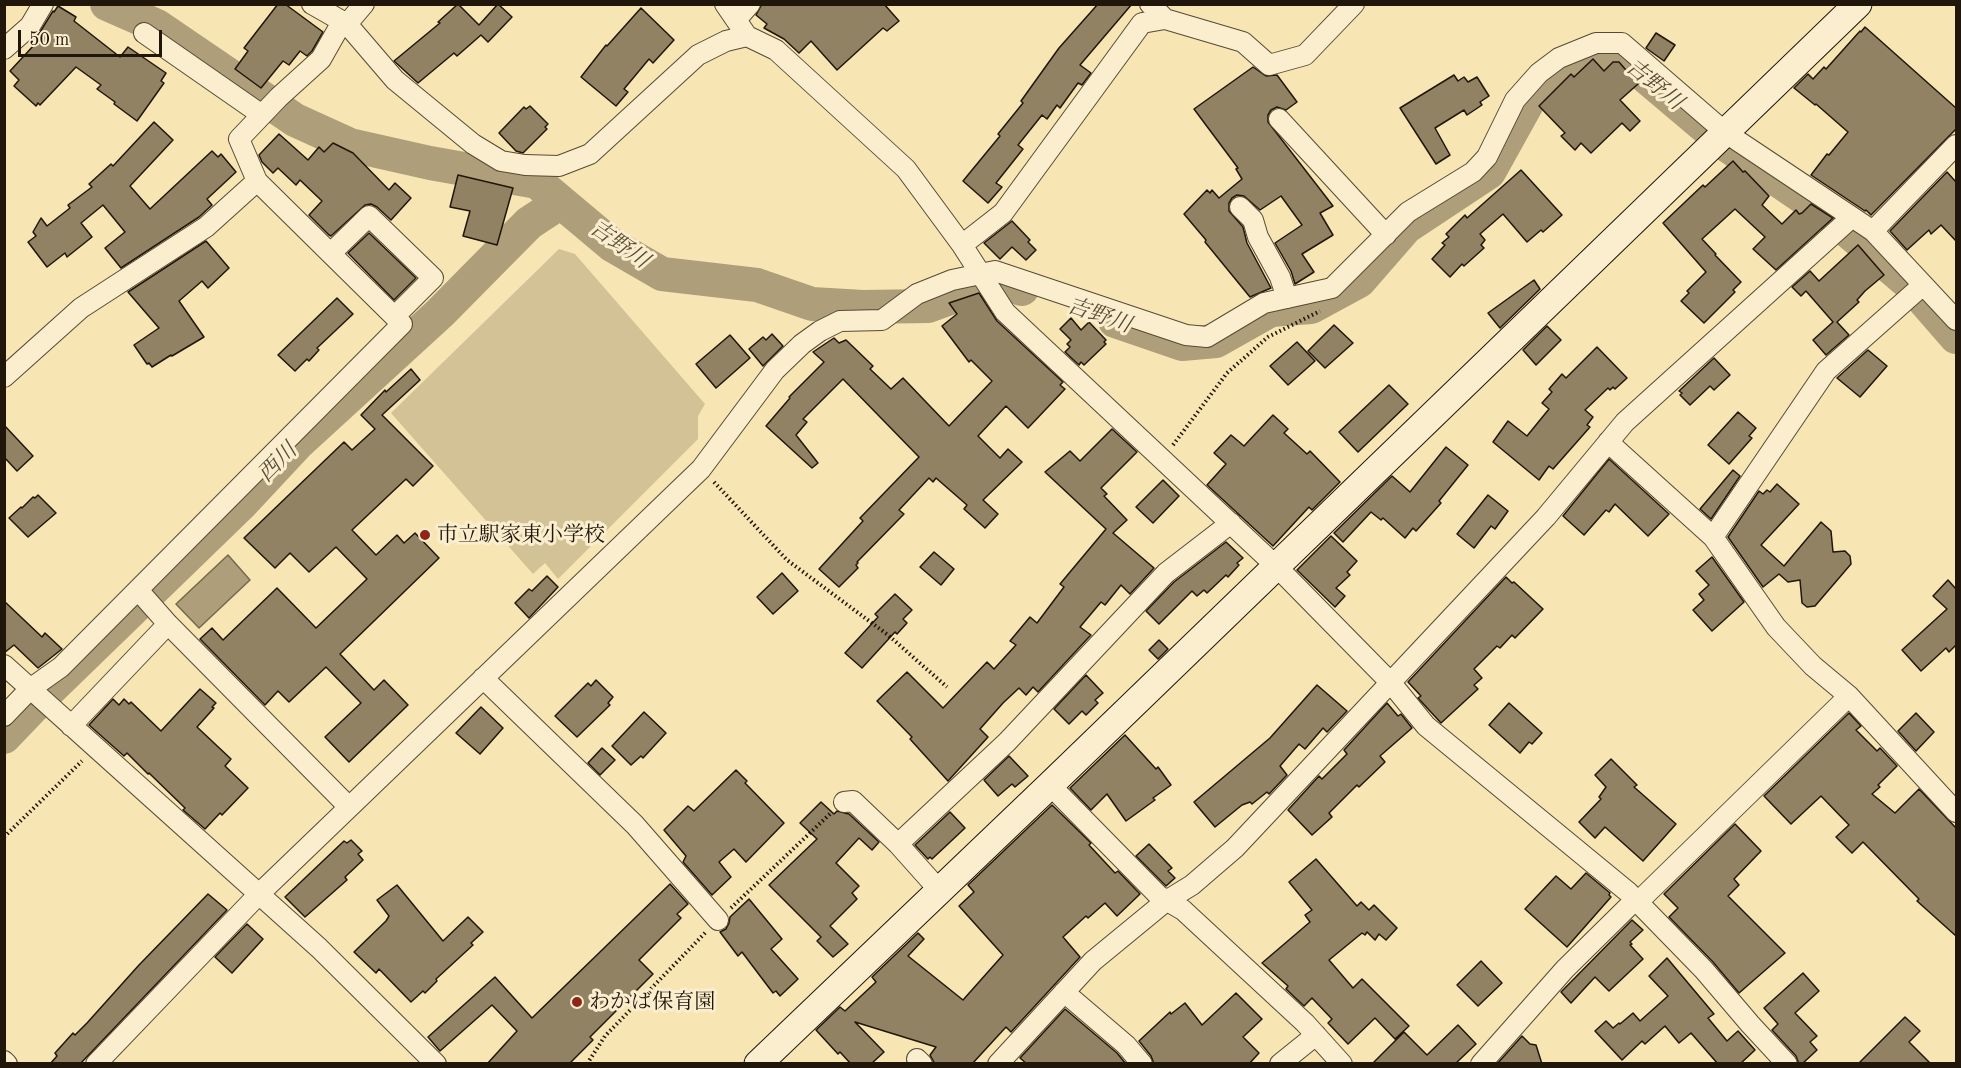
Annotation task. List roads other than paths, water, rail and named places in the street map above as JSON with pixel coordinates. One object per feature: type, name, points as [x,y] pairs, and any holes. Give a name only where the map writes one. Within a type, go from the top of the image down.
[{"type":"street","points":[[4,49],[30,26],[43,4]]},
{"type":"street","points":[[312,4],[347,24],[395,80],[473,144],[501,161],[525,165],[560,166],[590,154],[698,55],[726,41],[736,20],[750,4]]},
{"type":"street","points":[[4,716],[30,689],[61,667],[402,324],[257,181],[239,139],[279,97],[321,59],[338,29],[347,24],[364,4]]},
{"type":"street","points":[[1150,4],[1165,19]]},
{"type":"street","points":[[962,245],[1003,213],[1142,23],[1165,19],[1243,42],[1269,65],[1305,55],[1354,4]]},
{"type":"street","points":[[758,1064],[1858,4]]},
{"type":"street","points":[[736,20],[776,50],[906,169],[962,245],[1005,312],[1276,566],[1391,683],[1426,726],[1637,901],[1704,970],[1787,1064]]},
{"type":"street","points":[[144,33],[261,115]]},
{"type":"street","points":[[96,1064],[259,894],[701,469],[775,370],[802,344],[820,331],[840,321],[882,320],[917,294],[952,280],[995,271],[1186,335],[1207,337],[1264,303],[1332,288],[1408,212],[1473,172],[1487,157],[1515,100],[1539,73],[1560,58],[1596,43],[1623,43],[1716,142],[1873,231],[1956,320]]},
{"type":"street","points":[[1279,119],[1386,235]]},
{"type":"street","points":[[1873,231],[1956,145]]},
{"type":"street","points":[[4,377],[81,308],[206,227],[257,181]]},
{"type":"street","points":[[1240,207],[1252,220],[1258,237],[1280,277],[1287,298]]},
{"type":"street","points":[[331,254],[369,216],[433,278],[395,316]]},
{"type":"street","points":[[1003,1062],[1093,961],[1166,901],[1192,885],[1235,848],[1546,517],[1624,422],[1851,218]]},
{"type":"street","points":[[1713,537],[1826,370],[1923,285]]},
{"type":"street","points":[[1608,442],[1713,537],[1776,627],[1813,666],[1849,696],[1956,811]]},
{"type":"street","points":[[898,844],[1007,742],[1166,573],[1230,523]]},
{"type":"street","points":[[138,590],[349,807]]},
{"type":"street","points":[[71,726],[163,618]]},
{"type":"street","points":[[4,665],[319,948],[436,1064]]},
{"type":"street","points":[[483,678],[635,825],[718,920]]},
{"type":"street","points":[[1481,1064],[1565,969],[1849,696]]},
{"type":"street","points":[[1050,785],[1159,896],[1183,910],[1316,1035],[1342,1064]]},
{"type":"street","points":[[844,802],[853,801],[898,844],[939,890]]},
{"type":"street","points":[[1065,992],[1126,1046],[1142,1064]]},
{"type":"street","points":[[1280,1064],[1316,1035]]},
{"type":"waterway","name":"吉野川","points":[[107,4],[157,26],[295,120],[350,145],[430,163],[537,182],[612,245],[662,274],[757,285],[812,304],[863,307],[928,306],[997,281],[1022,289]]},
{"type":"waterway","name":"吉野川","points":[[1115,321],[1182,344],[1216,341],[1271,310],[1311,307],[1359,281],[1406,227],[1489,172],[1534,91],[1558,72],[1608,52],[1625,59],[1728,146],[1829,215],[1909,283],[1956,337]]},
{"type":"waterway","name":"西川","points":[[4,737],[49,690],[243,502],[298,443],[440,313],[529,223],[561,202]]},
{"type":"place","name":"市立駅家東小学校","points":[[425,535]]},
{"type":"place","name":"わかば保育園","points":[[577,1002]]}]
